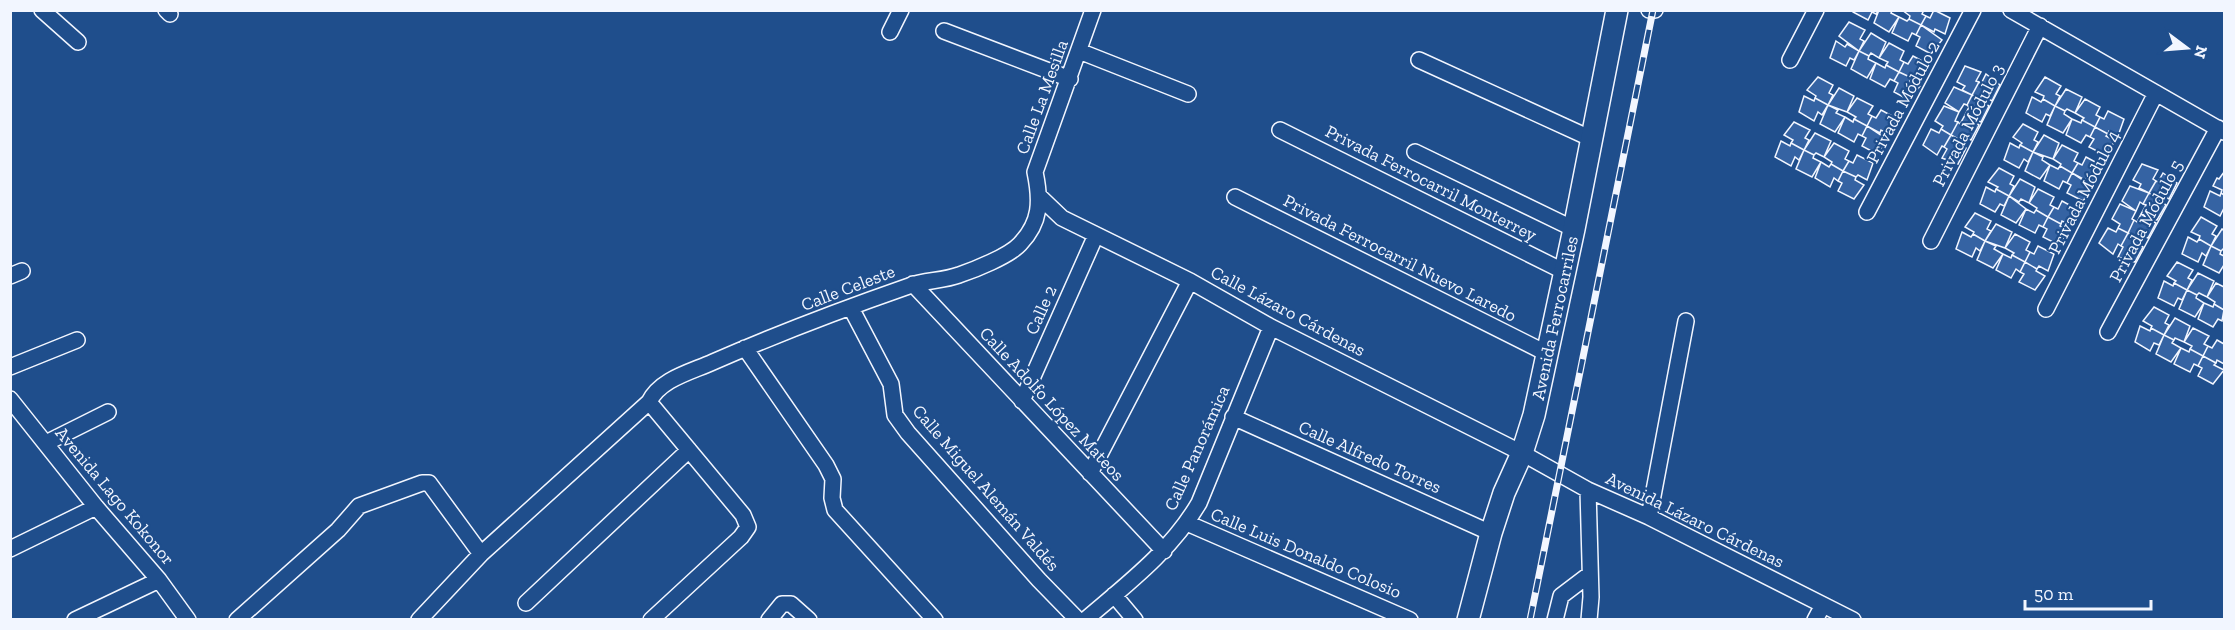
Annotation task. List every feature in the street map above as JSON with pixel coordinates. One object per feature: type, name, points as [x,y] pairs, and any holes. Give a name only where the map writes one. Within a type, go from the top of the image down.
[{"type":"street","points":[[42,10],[78,42]]},
{"type":"street","points":[[890,32],[901,10]]},
{"type":"street","name":"Avenida Ferrocarriles","points":[[1468,620],[1491,533],[1534,415],[1574,229],[1617,10]]},
{"type":"street","points":[[1649,10],[1655,10]]},
{"type":"street","points":[[1790,60],[1816,10]]},
{"type":"street","name":"Privada Módulo 2","points":[[1867,212],[1973,10]]},
{"type":"street","points":[[2011,10],[2221,130]]},
{"type":"street","name":"Calle La Mesilla","points":[[1040,198],[1035,172],[1070,79],[1092,11]]},
{"type":"street","name":"Privada Módulo 3","points":[[1931,241],[2040,26]]},
{"type":"street","points":[[944,31],[1070,79]]},
{"type":"street","points":[[1079,51],[1188,94]]},
{"type":"street","points":[[1419,60],[1592,139]]},
{"type":"street","name":"Privada Módulo 4","points":[[2046,309],[2156,93]]},
{"type":"street","name":"Privada Ferrocarril Monterrey","points":[[1280,130],[1565,272]]},
{"type":"street","name":"Privada Módulo 5","points":[[2109,332],[2221,130]]},
{"type":"street","points":[[1415,152],[1574,229]]},
{"type":"street","name":"Privada Ferrocarril Nuevo Laredo","points":[[1235,197],[1548,354]]},
{"type":"street","name":"Calle Lázaro Cárdenas","points":[[1040,198],[1062,218],[1190,280],[1271,327],[1522,453]]},
{"type":"street","name":"Calle Celeste","points":[[419,620],[481,554],[649,402],[654,392],[666,383],[745,348],[913,284],[958,276],[1002,256],[1019,246],[1033,226],[1040,198]]},
{"type":"street","name":"Calle 2","points":[[1022,401],[1096,235]]},
{"type":"street","points":[[1090,473],[1190,280]]},
{"type":"street","name":"Calle Adolfo López Mateos","points":[[913,284],[1164,551]]},
{"type":"street","name":"Calle Miguel Alemán Valdés","points":[[851,308],[891,384],[895,415],[908,433],[1039,580],[1078,620]]},
{"type":"street","points":[[1649,517],[1686,321]]},
{"type":"street","name":"Calle Panorámica","points":[[1085,620],[1164,551],[1187,523],[1199,503],[1271,327]]},
{"type":"street","points":[[10,367],[77,340]]},
{"type":"street","points":[[745,348],[826,465],[833,479],[832,498],[835,510],[935,620]]},
{"type":"street","name":"Avenida Lago Kokonor","points":[[12,402],[96,507],[159,580],[188,620]]},
{"type":"street","points":[[649,402],[743,515],[747,527],[741,537],[651,620]]},
{"type":"street","points":[[46,444],[108,412]]},
{"type":"street","name":"Calle Alfredo Torres","points":[[1233,417],[1491,533]]},
{"type":"street","points":[[526,603],[689,450]]},
{"type":"street","name":"Avenida Lázaro Cárdenas","points":[[1522,453],[1588,490],[1649,517],[1853,620]]},
{"type":"street","points":[[237,620],[338,530],[359,506],[422,483],[429,483],[481,554]]},
{"type":"street","points":[[1588,490],[1589,620]]},
{"type":"street","points":[[10,549],[96,507]]},
{"type":"street","name":"Calle Luis Donaldo Colosio","points":[[1187,523],[1410,620]]},
{"type":"street","points":[[1555,620],[1562,596],[1590,574]]},
{"type":"street","points":[[75,620],[159,580]]},
{"type":"street","points":[[1114,595],[1135,620]]},
{"type":"street","points":[[769,620],[782,604],[791,604],[809,620]]},
{"type":"street","points":[[1815,620],[1822,605]]},
{"type":"building","points":[[1853,10],[1879,10],[1876,14],[1872,12],[1868,20]]},
{"type":"building","points":[[1879,10],[1892,10],[1891,13],[1899,17],[1889,32],[1874,23]]},
{"type":"building","points":[[1902,10],[1924,10],[1922,14],[1926,16],[1921,25],[1909,19],[1910,16]]},
{"type":"building","points":[[1934,10],[1950,18],[1945,34],[1935,29],[1934,32],[1921,25],[1926,16],[1930,18]]},
{"type":"building","points":[[1899,17],[1921,25],[1916,35],[1912,33],[1908,41],[1892,33]]},
{"type":"building","points":[[1849,22],[1865,30],[1860,39],[1864,41],[1859,51],[1839,36]]},
{"type":"building","points":[[1921,25],[1942,40],[1931,54],[1916,46],[1920,37],[1916,35]]},
{"type":"building","points":[[1871,33],[1886,42],[1879,58],[1871,53],[1869,56],[1859,51]]},
{"type":"building","points":[[1836,41],[1845,47],[1847,44],[1859,51],[1854,60],[1850,58],[1846,66],[1830,58]]},
{"type":"building","points":[[1889,43],[1904,51],[1900,60],[1904,62],[1899,72],[1886,65],[1888,62],[1879,58]]},
{"type":"building","points":[[1859,51],[1876,63],[1867,78],[1851,69]]},
{"type":"building","points":[[1913,56],[1928,64],[1922,80],[1899,72],[1904,62],[1908,64]]},
{"type":"building","points":[[1876,63],[1899,72],[1894,81],[1890,79],[1885,87],[1870,79]]},
{"type":"building","points":[[1965,66],[1981,72],[1972,95],[1962,90],[1965,86],[1957,82]]},
{"type":"building","points":[[1899,72],[1912,78],[1910,81],[1920,86],[1909,100],[1894,92],[1898,83],[1894,81]]},
{"type":"building","points":[[1986,74],[2000,85],[1992,101],[1984,96],[1982,100],[1972,95]]},
{"type":"building","points":[[1818,77],[1833,85],[1829,93],[1833,95],[1828,105],[1815,98],[1816,96],[1807,90]]},
{"type":"building","points":[[2045,77],[2061,86],[2056,94],[2060,96],[2055,106],[2043,99],[2044,96],[2035,92]]},
{"type":"building","points":[[1954,87],[1972,95],[1967,105],[1964,104],[1959,112],[1945,103]]},
{"type":"building","points":[[1839,88],[1854,96],[1847,112],[1828,105]]},
{"type":"building","points":[[2066,89],[2082,97],[2075,113],[2055,106]]},
{"type":"building","points":[[1972,95],[1989,106],[1981,122],[1965,115]]},
{"type":"building","points":[[1804,96],[1814,101],[1815,98],[1828,105],[1822,115],[1818,112],[1814,121],[1799,112]]},
{"type":"building","points":[[2032,97],[2041,102],[2043,99],[2055,106],[2050,116],[2046,114],[2042,122],[2026,113]]},
{"type":"building","points":[[1857,98],[1873,106],[1868,114],[1872,116],[1867,126],[1847,112]]},
{"type":"building","points":[[2085,99],[2100,107],[2096,115],[2100,117],[2095,127],[2075,113]]},
{"type":"building","points":[[1828,105],[1838,110],[1836,113],[1845,117],[1835,132],[1820,124]]},
{"type":"building","points":[[1944,106],[1959,112],[1955,121],[1958,122],[1951,135],[1941,129],[1943,126],[1935,121]]},
{"type":"building","points":[[2055,106],[2065,111],[2064,114],[2072,119],[2063,133],[2047,125]]},
{"type":"building","points":[[1881,110],[1896,118],[1890,135],[1867,126],[1872,116],[1876,118]]},
{"type":"building","points":[[2108,111],[2124,119],[2118,136],[2095,127],[2100,117],[2104,119]]},
{"type":"building","points":[[1965,115],[1979,125],[1971,140],[1963,136],[1960,140],[1951,135]]},
{"type":"building","points":[[1845,117],[1867,126],[1862,136],[1858,134],[1854,142],[1838,133]]},
{"type":"building","points":[[2072,119],[2081,123],[2082,120],[2095,127],[2090,137],[2086,135],[2081,143],[2066,135]]},
{"type":"building","points":[[1794,122],[1810,130],[1805,138],[1809,140],[1804,150],[1791,143],[1793,140],[1784,135]]},
{"type":"building","points":[[2023,124],[2038,132],[2034,140],[2038,142],[2033,152],[2020,145],[2022,143],[2013,137]]},
{"type":"building","points":[[1867,126],[1888,140],[1877,154],[1862,146],[1866,138],[1862,136]]},
{"type":"building","points":[[2095,127],[2115,141],[2105,155],[2089,147],[2094,139],[2090,137]]},
{"type":"building","points":[[1931,129],[1939,133],[1941,129],[1951,135],[1937,155],[1923,145]]},
{"type":"building","points":[[1815,133],[1831,141],[1824,157],[1804,150]]},
{"type":"building","points":[[1951,135],[1960,140],[1958,144],[1966,148],[1958,164],[1942,158],[1947,149],[1944,147]]},
{"type":"building","points":[[2044,135],[2059,143],[2053,159],[2033,152]]},
{"type":"building","points":[[1781,141],[1804,150],[1799,160],[1795,157],[1791,166],[1775,157]]},
{"type":"building","points":[[1834,143],[1849,151],[1845,159],[1849,161],[1843,171],[1824,157]]},
{"type":"building","points":[[2010,143],[2033,152],[2028,162],[2024,159],[2019,168],[2004,160]]},
{"type":"building","points":[[2062,145],[2078,153],[2074,161],[2078,163],[2072,173],[2053,159]]},
{"type":"building","points":[[1804,150],[1821,162],[1812,177],[1796,169]]},
{"type":"building","points":[[2033,152],[2043,157],[2042,160],[2050,165],[2040,179],[2025,171]]},
{"type":"building","points":[[1857,155],[1873,163],[1867,180],[1843,171],[1849,161],[1853,163]]},
{"type":"building","points":[[2086,157],[2101,165],[2096,182],[2086,177],[2085,180],[2072,173],[2078,163],[2082,165]]},
{"type":"building","points":[[1821,162],[1829,167],[1831,164],[1843,171],[1838,181],[1834,178],[1830,187],[1815,178]]},
{"type":"building","points":[[2142,164],[2158,170],[2153,179],[2156,181],[2149,193],[2139,188],[2141,184],[2133,180]]},
{"type":"building","points":[[2050,165],[2058,169],[2060,166],[2072,173],[2067,183],[2063,181],[2059,189],[2044,181]]},
{"type":"building","points":[[1999,168],[2014,176],[2010,184],[2014,186],[2009,196],[1988,182]]},
{"type":"building","points":[[1843,171],[1856,177],[1855,180],[1864,185],[1854,199],[1838,191],[1842,183],[1838,181]]},
{"type":"building","points":[[2224,172],[2224,195],[2221,193],[2222,190],[2213,186]]},
{"type":"building","points":[[2072,173],[2093,187],[2083,201],[2067,193],[2071,185],[2067,183]]},
{"type":"building","points":[[2163,173],[2177,183],[2169,199],[2160,194],[2158,199],[2149,193]]},
{"type":"building","points":[[2020,179],[2035,187],[2029,203],[2021,199],[2019,202],[2009,196]]},
{"type":"building","points":[[2130,186],[2149,193],[2143,204],[2140,202],[2136,211],[2122,201]]},
{"type":"building","points":[[1986,187],[2009,196],[2004,206],[2000,204],[1995,212],[1980,204]]},
{"type":"building","points":[[2038,189],[2054,197],[2050,205],[2054,207],[2048,217],[2029,203]]},
{"type":"building","points":[[2210,191],[2220,196],[2221,193],[2224,195],[2224,208],[2220,216],[2204,207]]},
{"type":"building","points":[[2149,193],[2166,205],[2157,220],[2141,214]]},
{"type":"building","points":[[2009,196],[2026,209],[2016,223],[2001,215]]},
{"type":"building","points":[[2062,201],[2077,209],[2072,226],[2062,221],[2061,224],[2048,217],[2054,207],[2058,209]]},
{"type":"building","points":[[2120,204],[2136,211],[2128,233],[2118,228],[2120,224],[2112,219]]},
{"type":"building","points":[[2026,209],[2034,213],[2036,210],[2048,217],[2043,227],[2039,225],[2035,233],[2019,225]]},
{"type":"building","points":[[1975,213],[1991,221],[1987,229],[1991,231],[1985,241],[1965,227]]},
{"type":"building","points":[[2141,214],[2156,223],[2148,238],[2139,234],[2137,238],[2128,233],[2134,220],[2137,222]]},
{"type":"building","points":[[2048,217],[2069,231],[2059,245],[2043,237],[2047,229],[2043,227]]},
{"type":"building","points":[[2201,217],[2217,226],[2212,234],[2216,236],[2211,246],[2199,239],[2200,236],[2191,232]]},
{"type":"building","points":[[1996,224],[2012,232],[2005,248],[1985,241]]},
{"type":"building","points":[[2108,228],[2116,232],[2118,228],[2128,233],[2121,246],[2118,244],[2113,254],[2099,243]]},
{"type":"building","points":[[2222,229],[2224,230],[2224,250],[2221,251],[2211,246]]},
{"type":"building","points":[[1962,232],[1971,237],[1973,234],[1985,241],[1980,251],[1976,248],[1972,257],[1956,249]]},
{"type":"building","points":[[2128,233],[2137,238],[2135,242],[2143,247],[2135,262],[2118,257]]},
{"type":"building","points":[[2015,234],[2030,242],[2026,250],[2030,252],[2025,262],[2005,248]]},
{"type":"building","points":[[2188,237],[2197,242],[2199,239],[2211,246],[2206,256],[2202,253],[2198,262],[2182,254]]},
{"type":"building","points":[[1985,241],[1996,246],[1994,249],[2003,254],[1993,268],[1977,260]]},
{"type":"building","points":[[2038,246],[2054,254],[2048,271],[2039,266],[2037,269],[2025,262],[2030,252],[2034,254]]},
{"type":"building","points":[[2211,246],[2221,251],[2220,254],[2224,256],[2224,265],[2219,273],[2203,265]]},
{"type":"building","points":[[2003,254],[2011,258],[2012,255],[2025,262],[2020,272],[2016,269],[2011,278],[1996,270]]},
{"type":"building","points":[[2025,262],[2045,276],[2035,290],[2019,282],[2024,274],[2020,272]]},
{"type":"building","points":[[2177,262],[2193,270],[2188,278],[2192,280],[2187,290],[2167,276]]},
{"type":"building","points":[[2198,273],[2214,281],[2207,297],[2187,290]]},
{"type":"building","points":[[2164,281],[2187,290],[2182,300],[2178,298],[2174,306],[2158,298]]},
{"type":"building","points":[[2216,283],[2224,287],[2224,310],[2207,297]]},
{"type":"building","points":[[2187,290],[2197,295],[2196,298],[2204,303],[2195,317],[2179,309]]},
{"type":"building","points":[[2204,303],[2213,307],[2214,304],[2224,310],[2222,321],[2218,319],[2213,327],[2198,319]]},
{"type":"building","points":[[2154,307],[2169,315],[2165,323],[2169,325],[2164,335],[2143,321]]},
{"type":"building","points":[[2175,318],[2190,326],[2184,342],[2164,335]]},
{"type":"building","points":[[2140,326],[2150,331],[2151,328],[2164,335],[2159,345],[2154,343],[2150,351],[2135,342]]},
{"type":"building","points":[[2193,328],[2209,336],[2204,344],[2208,346],[2203,356],[2190,349],[2192,346],[2184,342]]},
{"type":"building","points":[[2164,335],[2174,340],[2172,343],[2181,348],[2171,362],[2156,354]]},
{"type":"building","points":[[2217,340],[2224,344],[2224,364],[2217,360],[2216,363],[2203,356],[2208,346],[2212,348]]},
{"type":"building","points":[[2181,348],[2189,352],[2190,349],[2203,356],[2198,366],[2194,364],[2190,372],[2174,364]]},
{"type":"building","points":[[2203,356],[2224,370],[2213,384],[2198,376],[2202,368],[2198,366]]},
{"type":"railway","points":[[1530,620],[1653,10]]}]
